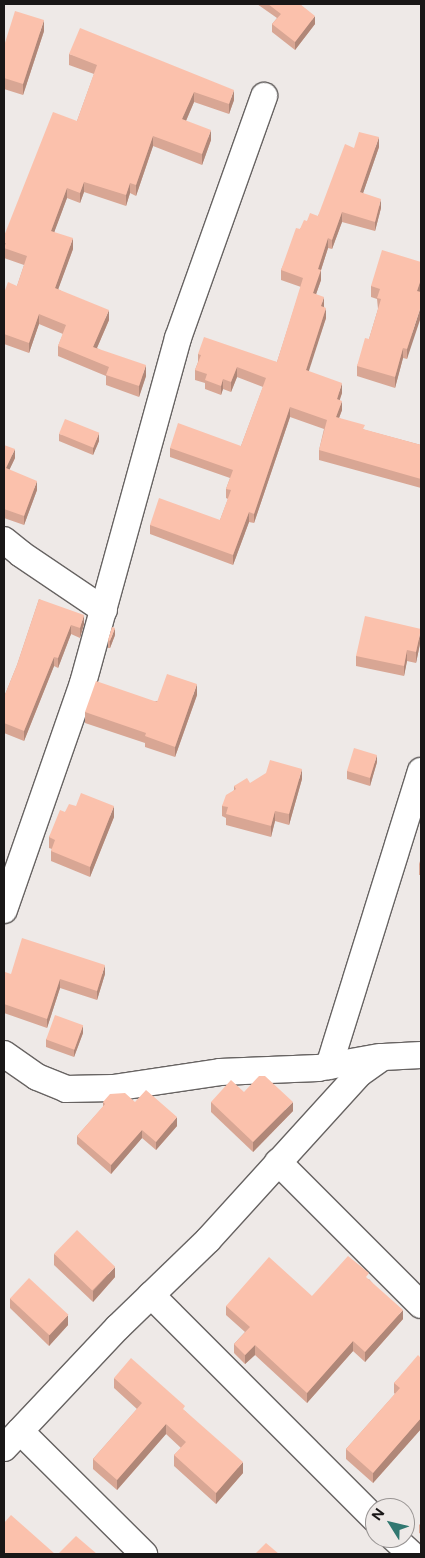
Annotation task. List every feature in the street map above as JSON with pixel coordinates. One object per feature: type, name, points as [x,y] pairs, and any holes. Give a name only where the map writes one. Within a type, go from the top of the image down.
[{"type":"street","points":[[4,910],[83,683],[178,338],[264,96]]},
{"type":"street","points":[[4,540],[21,554],[104,610]]},
{"type":"street","points":[[330,1066],[421,771]]},
{"type":"street","points":[[4,1054],[37,1076],[66,1089],[113,1088],[220,1072],[330,1066],[383,1057],[421,1055]]},
{"type":"street","points":[[144,1554],[12,1439],[151,1295],[208,1240],[360,1073],[383,1057]]},
{"type":"street","points":[[278,1162],[421,1305]]},
{"type":"street","points":[[151,1295],[365,1509]]},
{"type":"building","points":[[268,4],[300,4],[315,16],[295,42],[272,24],[281,14]]},
{"type":"building","points":[[15,11],[44,20],[23,84],[4,78],[4,46]]},
{"type":"building","points":[[80,28],[234,90],[229,104],[194,92],[182,119],[211,130],[202,154],[153,136],[136,185],[130,183],[126,195],[84,182],[80,193],[67,188],[51,231],[73,238],[55,288],[109,310],[93,347],[146,365],[139,386],[106,375],[109,367],[58,346],[66,325],[39,314],[29,343],[4,334],[4,293],[8,282],[17,286],[27,256],[4,248],[6,243],[4,243],[4,236],[53,112],[77,121],[97,65],[69,54]]},
{"type":"building","points":[[359,132],[379,137],[360,192],[381,199],[375,222],[342,212],[332,240],[328,238],[318,269],[321,270],[313,293],[324,297],[321,306],[326,308],[306,370],[342,383],[337,399],[342,401],[336,417],[365,425],[363,429],[421,445],[421,479],[319,450],[327,420],[290,407],[254,514],[249,512],[233,555],[150,525],[159,498],[220,520],[231,490],[226,489],[233,470],[170,448],[178,423],[241,446],[266,378],[237,367],[231,382],[223,379],[221,386],[205,380],[207,374],[195,370],[201,355],[198,354],[204,337],[277,362],[303,278],[281,270],[296,228],[300,229],[304,220],[307,221],[310,213],[318,216],[345,144],[354,148]]},
{"type":"building","points":[[382,250],[421,262],[421,279],[417,291],[421,292],[421,306],[407,349],[403,348],[395,377],[357,366],[365,338],[369,339],[381,299],[377,298],[380,289],[371,286]]},
{"type":"building","points":[[65,419],[99,433],[93,448],[59,434]]},
{"type":"building","points":[[4,445],[15,449],[6,468],[37,481],[24,516],[4,509]]},
{"type":"building","points":[[39,599],[84,615],[80,628],[71,625],[58,658],[54,657],[24,731],[4,723],[4,697]]},
{"type":"building","points":[[365,616],[421,629],[416,652],[407,650],[404,666],[356,656]]},
{"type":"building","points":[[112,627],[115,628],[110,641],[108,640]]},
{"type":"building","points":[[167,674],[197,684],[175,747],[145,736],[146,733],[85,712],[96,681],[157,702]]},
{"type":"building","points":[[354,748],[377,755],[370,778],[347,771]]},
{"type":"building","points":[[270,760],[302,769],[289,814],[275,811],[271,826],[226,814],[228,807],[222,806],[226,795],[236,789],[234,786],[247,778],[250,783],[266,773]]},
{"type":"building","points":[[81,793],[114,806],[90,867],[51,851],[55,840],[49,837],[60,810],[65,812],[69,804],[76,806]]},
{"type":"building","points":[[22,938],[105,965],[97,991],[60,979],[47,1019],[4,1004],[5,972],[11,974]]},
{"type":"building","points":[[55,1015],[83,1025],[74,1050],[46,1039]]},
{"type":"building","points":[[259,1076],[265,1076],[293,1102],[253,1142],[211,1102],[231,1080],[244,1092]]},
{"type":"building","points":[[146,1090],[177,1117],[156,1142],[142,1130],[111,1165],[77,1136],[105,1104],[103,1102],[110,1094],[125,1093],[135,1102]]},
{"type":"building","points":[[77,1230],[115,1267],[92,1291],[54,1254]]},
{"type":"building","points":[[348,1256],[369,1273],[366,1277],[403,1310],[365,1352],[353,1341],[307,1393],[255,1345],[245,1355],[234,1344],[250,1327],[226,1306],[269,1257],[312,1296]]},
{"type":"building","points":[[29,1278],[68,1315],[49,1335],[10,1298]]},
{"type":"building","points":[[418,1355],[421,1358],[421,1418],[373,1473],[346,1449],[400,1388],[394,1383]]},
{"type":"building","points":[[131,1358],[185,1406],[183,1409],[243,1462],[216,1493],[174,1455],[186,1442],[166,1424],[117,1480],[93,1459],[142,1403],[114,1378]]},
{"type":"building","points":[[11,1515],[55,1554],[4,1554],[4,1523]]},
{"type":"building","points":[[76,1536],[97,1554],[58,1554]]},
{"type":"building","points":[[266,1543],[279,1554],[255,1554]]}]
